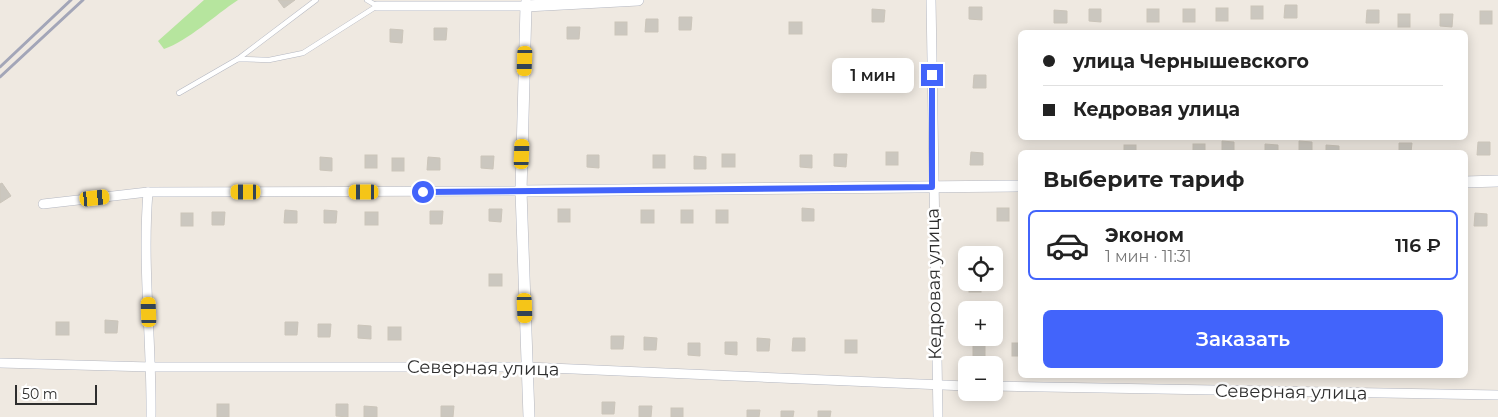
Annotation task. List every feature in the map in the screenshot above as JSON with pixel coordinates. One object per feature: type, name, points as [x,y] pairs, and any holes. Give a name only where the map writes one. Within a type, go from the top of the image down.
[{"type":"street","points":[[377,6],[638,0]]},
{"type":"street","name":"Кедровая улица","points":[[931,0],[932,187],[938,417]]},
{"type":"street","points":[[526,3],[521,191],[529,417]]},
{"type":"street","points":[[1468,182],[1498,181]]},
{"type":"street","points":[[42,204],[148,192],[521,191],[1018,186]]},
{"type":"street","points":[[148,192],[146,219],[152,367],[151,417]]},
{"type":"street","name":"Северная улица","points":[[0,363],[152,367],[527,367],[958,386]]},
{"type":"street","name":"Северная улица","points":[[1003,386],[1498,395]]},
{"type":"lane","points":[[179,93],[238,59],[316,0]]},
{"type":"lane","points":[[238,59],[269,60],[303,53],[377,6],[367,0]]},
{"type":"green space","points":[[204,0],[238,0],[192,34],[164,49],[158,41]]},
{"type":"building","points":[[278,0],[295,0],[284,8]]},
{"type":"building","points":[[1285,5],[1297,5],[1297,18],[1284,18]]},
{"type":"building","points":[[1251,6],[1263,6],[1263,19],[1251,19]]},
{"type":"building","points":[[969,7],[982,7],[982,20],[969,19]]},
{"type":"building","points":[[1216,8],[1228,8],[1228,21],[1216,21]]},
{"type":"building","points":[[872,9],[885,10],[884,22],[872,22]]},
{"type":"building","points":[[1089,9],[1101,9],[1101,22],[1089,21]]},
{"type":"building","points":[[1147,9],[1159,9],[1159,22],[1147,22]]},
{"type":"building","points":[[1183,9],[1195,9],[1195,22],[1183,22]]},
{"type":"building","points":[[1054,10],[1067,11],[1067,23],[1054,23]]},
{"type":"building","points":[[1367,10],[1379,10],[1379,23],[1366,23]]},
{"type":"building","points":[[1480,11],[1492,11],[1492,24],[1480,24]]},
{"type":"building","points":[[1398,14],[1410,14],[1410,27],[1398,27]]},
{"type":"building","points":[[1440,14],[1453,14],[1452,27],[1440,26]]},
{"type":"building","points":[[679,17],[692,17],[691,30],[679,30]]},
{"type":"building","points":[[646,19],[658,19],[658,32],[645,32]]},
{"type":"building","points":[[615,22],[627,22],[627,35],[615,35]]},
{"type":"building","points":[[789,22],[802,22],[802,34],[789,34]]},
{"type":"building","points":[[567,27],[580,27],[579,39],[567,39]]},
{"type":"building","points":[[434,28],[447,28],[446,40],[434,40]]},
{"type":"building","points":[[390,29],[403,30],[402,43],[390,42]]},
{"type":"building","points":[[888,60],[901,60],[900,73],[888,73]]},
{"type":"building","points":[[974,75],[986,75],[986,88],[973,88]]},
{"type":"building","points":[[1222,141],[1234,142],[1234,150],[1222,150]]},
{"type":"building","points":[[1299,141],[1312,142],[1312,150],[1299,150]]},
{"type":"building","points":[[1478,142],[1490,142],[1490,155],[1477,155]]},
{"type":"building","points":[[1399,143],[1412,143],[1411,150],[1399,150]]},
{"type":"building","points":[[1193,144],[1205,144],[1205,150],[1193,150]]},
{"type":"building","points":[[1265,144],[1278,145],[1278,150],[1265,150]]},
{"type":"building","points":[[1124,145],[1136,145],[1136,150],[1124,150]]},
{"type":"building","points":[[1326,145],[1339,146],[1339,150],[1326,150]]},
{"type":"building","points":[[886,152],[898,152],[898,165],[886,165]]},
{"type":"building","points":[[971,152],[983,153],[983,165],[970,165]]},
{"type":"building","points":[[722,154],[735,154],[735,167],[722,167]]},
{"type":"building","points":[[834,154],[847,154],[846,167],[834,166]]},
{"type":"building","points":[[365,155],[377,155],[377,168],[365,168]]},
{"type":"building","points":[[587,155],[599,155],[599,168],[587,167]]},
{"type":"building","points":[[653,155],[665,155],[665,168],[653,168]]},
{"type":"building","points":[[800,155],[812,155],[812,168],[800,167]]},
{"type":"building","points":[[481,156],[494,156],[493,169],[481,168]]},
{"type":"building","points":[[694,156],[706,157],[706,169],[694,169]]},
{"type":"building","points":[[320,157],[332,158],[332,171],[320,170]]},
{"type":"building","points":[[428,157],[440,158],[440,170],[427,170]]},
{"type":"building","points":[[392,158],[404,158],[404,171],[392,171]]},
{"type":"building","points":[[2,183],[11,196],[0,203],[0,184]]},
{"type":"building","points":[[802,208],[814,209],[814,221],[802,221]]},
{"type":"building","points":[[997,208],[1009,208],[1009,221],[997,221]]},
{"type":"building","points":[[489,209],[502,209],[501,222],[489,221]]},
{"type":"building","points":[[558,209],[570,209],[570,222],[558,222]]},
{"type":"building","points":[[285,210],[297,211],[297,223],[284,223]]},
{"type":"building","points":[[324,210],[337,211],[336,223],[324,223]]},
{"type":"building","points":[[641,210],[654,210],[654,223],[641,223]]},
{"type":"building","points":[[681,210],[693,210],[693,223],[681,223]]},
{"type":"building","points":[[716,210],[728,210],[728,223],[716,223]]},
{"type":"building","points":[[430,211],[443,211],[442,224],[430,224]]},
{"type":"building","points":[[212,212],[225,212],[224,225],[212,225]]},
{"type":"building","points":[[365,212],[378,212],[378,225],[365,225]]},
{"type":"building","points":[[181,213],[193,213],[193,226],[181,226]]},
{"type":"building","points":[[1475,213],[1487,214],[1487,226],[1474,226]]},
{"type":"building","points":[[489,274],[502,274],[502,286],[489,286]]},
{"type":"building","points":[[105,320],[118,321],[117,333],[105,333]]},
{"type":"building","points":[[56,322],[69,322],[69,335],[56,335]]},
{"type":"building","points":[[285,322],[298,322],[297,335],[285,335]]},
{"type":"building","points":[[318,324],[331,324],[330,337],[318,337]]},
{"type":"building","points":[[358,325],[371,326],[371,339],[358,338]]},
{"type":"building","points":[[388,327],[401,327],[401,340],[388,340]]},
{"type":"building","points":[[611,336],[624,336],[623,349],[611,349]]},
{"type":"building","points":[[644,337],[657,338],[656,350],[644,350]]},
{"type":"building","points":[[757,338],[770,339],[769,351],[757,351]]},
{"type":"building","points":[[793,338],[805,338],[805,351],[792,351]]},
{"type":"building","points":[[845,340],[857,340],[857,353],[845,353]]},
{"type":"building","points":[[725,342],[737,342],[737,355],[725,354]]},
{"type":"building","points":[[688,343],[700,343],[700,356],[688,355]]},
{"type":"building","points":[[1012,343],[1018,343],[1018,356],[1012,356]]},
{"type":"building","points":[[973,346],[985,346],[985,356],[973,356]]},
{"type":"building","points":[[602,402],[615,402],[614,414],[602,414]]},
{"type":"building","points":[[217,404],[229,404],[229,417],[217,417]]},
{"type":"building","points":[[336,404],[348,404],[348,417],[336,416]]},
{"type":"building","points":[[364,406],[377,407],[377,417],[364,417]]},
{"type":"building","points":[[441,406],[454,406],[453,417],[441,417]]},
{"type":"building","points":[[639,406],[652,406],[651,417],[639,417]]},
{"type":"building","points":[[671,408],[683,408],[683,417],[671,417]]},
{"type":"building","points":[[747,410],[760,410],[759,417],[747,417]]},
{"type":"building","points":[[781,411],[794,411],[793,417],[781,417]]},
{"type":"building","points":[[818,411],[831,411],[830,417],[818,417]]},
{"type":"railway","points":[[0,67],[71,0]]},
{"type":"railway","points":[[0,77],[83,0]]},
{"type":"route","points":[[423,192],[932,187],[932,75]]}]
